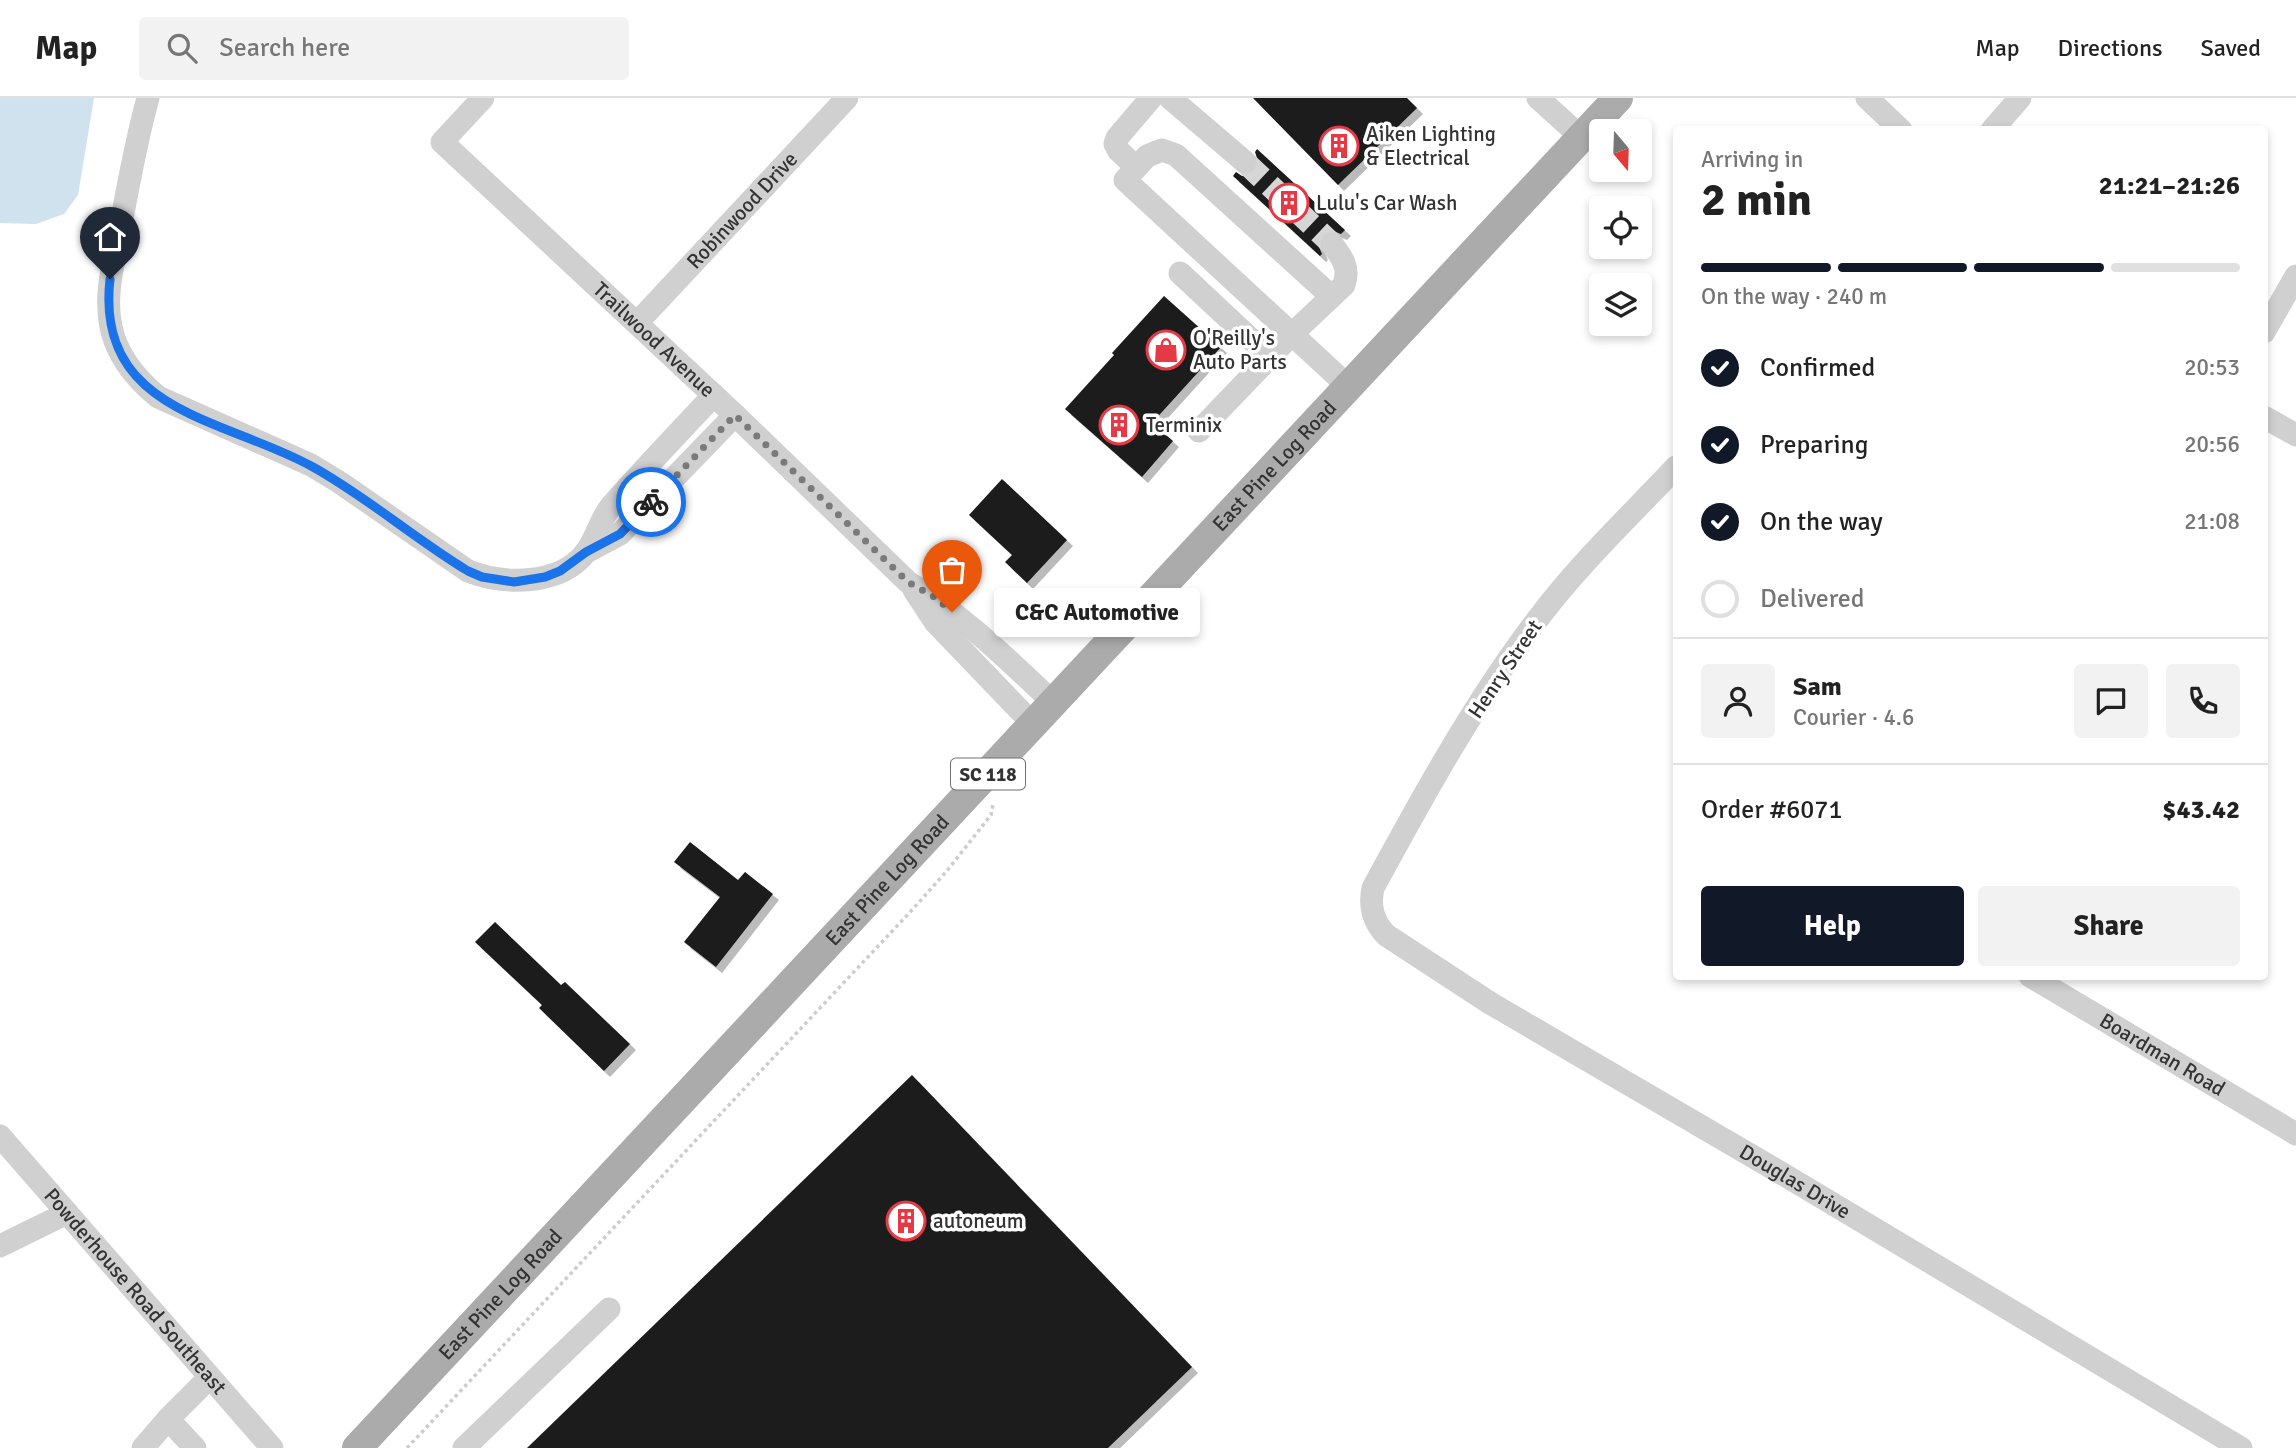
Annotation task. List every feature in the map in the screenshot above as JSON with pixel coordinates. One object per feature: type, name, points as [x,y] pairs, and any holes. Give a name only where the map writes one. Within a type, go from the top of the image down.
[{"type":"main road","name":"East Pine Log Road","points":[[357,1448],[1618,98]]},
{"type":"street","points":[[148,98],[108,296],[108,313],[124,360],[145,386],[172,405],[311,465],[454,563],[482,577],[514,582],[545,577],[574,563],[586,552],[620,534],[735,415]]},
{"type":"street","name":"Trailwood Avenue","points":[[483,98],[442,142],[714,395],[908,582],[935,622],[1034,725]]},
{"type":"street","name":"Robinwood Drive","points":[[636,323],[847,98]]},
{"type":"street","points":[[1136,167],[1115,144],[1117,138],[1151,98]]},
{"type":"street","points":[[1170,98],[1245,162]]},
{"type":"street","points":[[1538,98],[1581,137]]},
{"type":"street","points":[[1867,98],[1897,126]]},
{"type":"street","points":[[1996,126],[2020,98]]},
{"type":"street","points":[[1331,296],[1176,155],[1162,150],[1147,156],[1125,180],[1349,387]]},
{"type":"street","points":[[1199,431],[1292,334],[1344,285],[1348,274],[1343,259],[1332,244]]},
{"type":"street","points":[[1180,273],[1270,357]]},
{"type":"street","points":[[2268,325],[2296,276]]},
{"type":"street","points":[[586,552],[607,511],[714,395]]},
{"type":"street","points":[[2268,418],[2296,435]]},
{"type":"street","name":"Henry Street","points":[[1371,898],[1373,888],[1416,810],[1512,654],[1565,585],[1673,470]]},
{"type":"street","name":"Trailwood Avenue","points":[[908,582],[936,598],[1054,703]]},
{"type":"street","name":"Douglas Drive","points":[[1371,898],[1374,918],[1386,935],[1490,1003],[2241,1448]]},
{"type":"street","name":"Boardman Road","points":[[2037,980],[2296,1134]]},
{"type":"street","name":"Powderhouse Road Southeast","points":[[0,1136],[272,1448]]},
{"type":"street","points":[[0,1247],[67,1213]]},
{"type":"street","points":[[464,1448],[609,1308]]},
{"type":"street","points":[[147,1447],[168,1419],[209,1378]]},
{"type":"street","points":[[168,1419],[195,1448]]},
{"type":"path","points":[[407,1448],[912,910],[991,815],[994,803]]},
{"type":"water","points":[[0,98],[94,98],[78,195],[64,214],[36,224],[0,223]]},
{"type":"building","name":"Aiken Lighting & Electrical","points":[[1253,98],[1407,98],[1417,108],[1338,185]]},
{"type":"building","name":"Lulu's Car Wash","points":[[1257,149],[1345,230],[1341,234],[1331,230],[1323,233],[1318,245],[1322,254],[1320,256],[1233,176],[1236,172],[1242,176],[1255,172],[1259,164],[1255,152]]},
{"type":"building","points":[[1164,296],[1221,347],[1152,423],[1173,441],[1142,477],[1065,409]]},
{"type":"building","points":[[1002,479],[1067,540],[1027,583],[1005,562],[1012,555],[969,515]]},
{"type":"building","points":[[690,842],[738,880],[745,872],[773,894],[716,967],[684,942],[720,897],[674,862]]},
{"type":"building","points":[[495,922],[561,985],[565,982],[630,1044],[604,1071],[539,1008],[542,1005],[475,942]]},
{"type":"building","name":"autoneum","points":[[912,1075],[1192,1367],[1108,1448],[527,1448]]},
{"type":"tunnel","points":[[1245,162],[1332,244]]},
{"type":"way so far","points":[[651,502],[735,415],[908,582],[936,598],[952,612]]},
{"type":"place","name":"Aiken Lighting & Electrical","points":[[1339,146]]},
{"type":"place","name":"Lulu's Car Wash","points":[[1289,203]]},
{"type":"place","name":"O'Reilly's Auto Parts","points":[[1166,350]]},
{"type":"place","name":"Terminix","points":[[1119,425]]},
{"type":"place","name":"C&C Automotive","points":[[952,612]]},
{"type":"place","name":"autoneum","points":[[906,1221]]},
{"type":"route","points":[[110,279],[108,313],[117,345],[133,374],[158,397],[311,465],[454,563],[482,577],[514,582],[545,577],[560,571],[586,552],[620,534],[651,502]]}]
